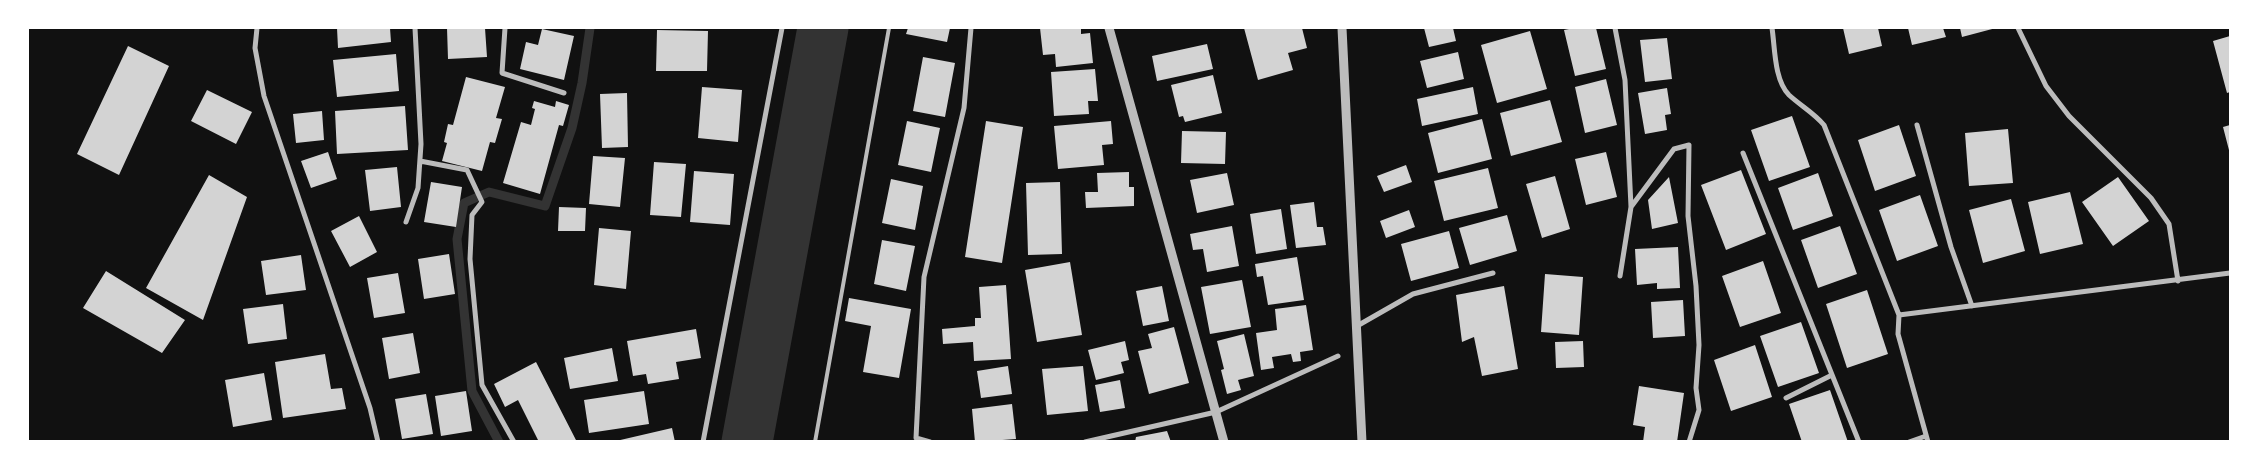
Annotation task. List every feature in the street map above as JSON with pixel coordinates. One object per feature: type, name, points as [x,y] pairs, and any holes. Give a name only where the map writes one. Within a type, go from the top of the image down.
[{"type":"street","points":[[258,28],[255,48],[264,96],[370,408],[378,442]]},
{"type":"street","points":[[406,222],[418,188],[420,161],[415,28]]},
{"type":"street","points":[[505,28],[502,73],[564,92]]},
{"type":"street","points":[[703,442],[782,28]]},
{"type":"street","points":[[930,442],[916,438],[924,277],[964,108],[971,28]]},
{"type":"street","points":[[1109,28],[1224,442]]},
{"type":"street","points":[[1342,28],[1362,442]]},
{"type":"street","points":[[1615,28],[1625,80],[1631,207],[1620,276]]},
{"type":"street","points":[[1772,28],[1779,76],[1788,94],[1813,112],[1824,125],[1899,315],[1898,334],[1927,439],[1909,442]]},
{"type":"street","points":[[2018,28],[2046,86],[2069,116],[2152,198],[2169,224],[2178,281]]},
{"type":"street","points":[[1918,125],[1951,247],[1972,306]]},
{"type":"street","points":[[1631,207],[1674,149],[1689,145],[1688,216],[1700,345],[1696,388],[1699,410],[1689,442]]},
{"type":"street","points":[[1743,153],[1859,442]]},
{"type":"street","points":[[420,161],[467,170],[482,202],[472,215],[470,260],[482,384],[514,442]]},
{"type":"street","points":[[1356,326],[1413,294],[1493,273]]},
{"type":"street","points":[[1899,315],[2230,273]]},
{"type":"street","points":[[1085,442],[1216,412],[1338,356]]},
{"type":"street","points":[[1786,398],[1832,375]]},
{"type":"lane","points":[[815,442],[890,28]]},
{"type":"building","points":[[337,28],[390,28],[391,42],[338,48]]},
{"type":"building","points":[[447,28],[485,28],[487,57],[448,59]]},
{"type":"building","points":[[908,28],[950,28],[947,42],[906,34]]},
{"type":"building","points":[[1040,28],[1081,28],[1081,34],[1090,33],[1093,63],[1056,67],[1055,54],[1043,55]]},
{"type":"building","points":[[1244,28],[1302,28],[1307,48],[1288,53],[1293,70],[1258,80]]},
{"type":"building","points":[[1424,28],[1453,28],[1456,41],[1429,47]]},
{"type":"building","points":[[1596,28],[1606,69],[1575,76],[1564,30]]},
{"type":"building","points":[[1843,28],[1878,28],[1882,46],[1849,54]]},
{"type":"building","points":[[1908,28],[1943,28],[1946,37],[1912,45]]},
{"type":"building","points":[[1960,28],[1996,28],[1962,37]]},
{"type":"building","points":[[542,29],[574,36],[564,80],[520,69],[526,42],[538,45]]},
{"type":"building","points":[[657,30],[708,31],[707,71],[656,71]]},
{"type":"building","points":[[1530,31],[1547,89],[1497,103],[1481,45]]},
{"type":"building","points":[[2230,36],[2230,92],[2227,93],[2213,41]]},
{"type":"building","points":[[1667,38],[1672,79],[1645,82],[1640,40]]},
{"type":"building","points":[[1207,44],[1213,69],[1157,81],[1152,56]]},
{"type":"building","points":[[128,46],[169,66],[119,175],[77,154]]},
{"type":"building","points":[[1458,52],[1464,79],[1427,88],[1420,61]]},
{"type":"building","points":[[396,54],[399,91],[337,97],[333,60]]},
{"type":"building","points":[[923,57],[955,63],[945,117],[913,111]]},
{"type":"building","points":[[1095,69],[1098,101],[1088,101],[1089,114],[1054,116],[1051,72]]},
{"type":"building","points":[[1213,75],[1222,113],[1185,122],[1183,116],[1179,117],[1171,85]]},
{"type":"building","points":[[466,77],[505,87],[496,118],[502,119],[495,143],[490,142],[482,171],[442,161],[447,143],[444,142],[448,124],[453,125]]},
{"type":"building","points":[[1606,79],[1617,125],[1585,133],[1575,87]]},
{"type":"building","points":[[702,87],[742,90],[738,142],[698,138]]},
{"type":"building","points":[[1473,87],[1478,114],[1422,126],[1417,99]]},
{"type":"building","points":[[1667,88],[1671,114],[1665,115],[1667,130],[1645,134],[1638,93]]},
{"type":"building","points":[[207,90],[252,112],[236,144],[191,121]]},
{"type":"building","points":[[627,93],[628,147],[602,148],[600,94]]},
{"type":"building","points":[[1550,100],[1562,142],[1511,156],[1500,113]]},
{"type":"building","points":[[534,101],[555,107],[556,101],[569,105],[563,126],[559,125],[540,194],[503,183],[521,122],[531,125],[535,109],[532,108]]},
{"type":"building","points":[[405,106],[408,150],[337,154],[335,111]]},
{"type":"building","points":[[322,111],[324,140],[296,143],[293,114]]},
{"type":"building","points":[[1792,116],[1810,167],[1769,181],[1751,130]]},
{"type":"building","points":[[1482,119],[1492,159],[1438,173],[1428,133]]},
{"type":"building","points":[[907,121],[940,128],[931,172],[898,165]]},
{"type":"building","points":[[986,121],[1023,127],[1002,263],[965,257]]},
{"type":"building","points":[[1111,121],[1113,144],[1102,145],[1104,165],[1058,169],[1054,126]]},
{"type":"building","points":[[1899,125],[1916,176],[1875,191],[1858,140]]},
{"type":"building","points":[[2230,125],[2230,154],[2223,127]]},
{"type":"building","points":[[2008,129],[2013,183],[1969,186],[1965,133]]},
{"type":"building","points":[[1182,131],[1226,132],[1225,164],[1181,163]]},
{"type":"building","points":[[328,152],[337,179],[311,188],[301,161]]},
{"type":"building","points":[[1606,152],[1617,197],[1586,205],[1575,159]]},
{"type":"building","points":[[593,156],[625,158],[620,207],[589,204]]},
{"type":"building","points":[[654,162],[686,164],[681,217],[650,215]]},
{"type":"building","points":[[1406,165],[1412,182],[1384,192],[1377,176]]},
{"type":"building","points":[[397,167],[401,207],[370,211],[365,170]]},
{"type":"building","points":[[1488,168],[1498,208],[1444,221],[1434,181]]},
{"type":"building","points":[[1741,170],[1766,234],[1726,250],[1701,185]]},
{"type":"building","points":[[694,171],[734,174],[730,225],[690,222]]},
{"type":"building","points":[[1129,172],[1129,187],[1134,187],[1134,206],[1086,208],[1085,192],[1098,192],[1097,173]]},
{"type":"building","points":[[1227,173],[1234,205],[1197,213],[1190,180]]},
{"type":"building","points":[[1818,173],[1833,216],[1793,230],[1778,188]]},
{"type":"building","points":[[209,175],[247,197],[203,320],[146,288]]},
{"type":"building","points":[[1555,176],[1570,229],[1542,238],[1526,184]]},
{"type":"building","points":[[1669,177],[1678,223],[1652,229],[1648,200]]},
{"type":"building","points":[[2118,177],[2149,221],[2113,246],[2082,202]]},
{"type":"building","points":[[891,179],[923,186],[915,230],[882,223]]},
{"type":"building","points":[[431,182],[462,187],[456,227],[424,222]]},
{"type":"building","points":[[1060,182],[1062,254],[1028,255],[1026,183]]},
{"type":"building","points":[[2070,192],[2083,244],[2040,254],[2028,202]]},
{"type":"building","points":[[1920,195],[1938,246],[1897,261],[1879,210]]},
{"type":"building","points":[[2011,199],[2025,251],[1983,263],[1969,210]]},
{"type":"building","points":[[1314,202],[1317,227],[1323,227],[1326,245],[1296,248],[1290,205]]},
{"type":"building","points":[[559,207],[586,208],[585,231],[558,231]]},
{"type":"building","points":[[1281,209],[1287,249],[1256,254],[1250,214]]},
{"type":"building","points":[[1409,210],[1415,227],[1386,238],[1380,221]]},
{"type":"building","points":[[1507,215],[1517,251],[1470,265],[1459,228]]},
{"type":"building","points":[[359,216],[377,252],[350,267],[331,231]]},
{"type":"building","points":[[1232,226],[1239,266],[1207,272],[1203,249],[1193,250],[1190,234]]},
{"type":"building","points":[[1840,226],[1857,274],[1818,288],[1801,240]]},
{"type":"building","points":[[599,228],[631,231],[626,289],[594,285]]},
{"type":"building","points":[[1449,231],[1459,268],[1411,281],[1401,244]]},
{"type":"building","points":[[882,240],[915,246],[906,291],[874,284]]},
{"type":"building","points":[[1678,247],[1680,288],[1657,289],[1657,283],[1637,285],[1635,249]]},
{"type":"building","points":[[449,254],[455,294],[424,299],[418,259]]},
{"type":"building","points":[[301,255],[306,290],[266,295],[261,261]]},
{"type":"building","points":[[1297,257],[1304,300],[1268,305],[1263,276],[1257,277],[1255,264]]},
{"type":"building","points":[[1763,261],[1781,313],[1740,327],[1722,276]]},
{"type":"building","points":[[1070,262],[1082,335],[1037,342],[1025,270]]},
{"type":"building","points":[[106,271],[185,320],[162,353],[83,308]]},
{"type":"building","points":[[398,273],[405,313],[374,318],[367,278]]},
{"type":"building","points":[[1545,274],[1583,277],[1579,335],[1541,332]]},
{"type":"building","points":[[1242,280],[1251,327],[1210,334],[1201,287]]},
{"type":"building","points":[[1006,285],[1011,359],[974,361],[973,342],[943,344],[942,329],[975,326],[975,318],[981,318],[979,287]]},
{"type":"building","points":[[1162,286],[1169,321],[1143,326],[1136,291]]},
{"type":"building","points":[[1504,286],[1518,369],[1482,376],[1474,337],[1462,342],[1456,295]]},
{"type":"building","points":[[1867,290],[1888,354],[1847,368],[1826,304]]},
{"type":"building","points":[[849,298],[911,309],[899,378],[863,372],[871,326],[845,321]]},
{"type":"building","points":[[1683,300],[1685,336],[1653,338],[1651,302]]},
{"type":"building","points":[[283,304],[287,339],[248,344],[243,309]]},
{"type":"building","points":[[1306,305],[1313,350],[1300,352],[1301,361],[1293,362],[1291,354],[1272,357],[1274,368],[1261,370],[1256,333],[1277,330],[1275,309]]},
{"type":"building","points":[[1801,322],[1819,373],[1778,387],[1760,336]]},
{"type":"building","points":[[1174,327],[1189,383],[1149,394],[1138,351],[1152,348],[1148,334]]},
{"type":"building","points":[[696,329],[701,358],[676,362],[679,379],[648,384],[646,374],[633,376],[627,341]]},
{"type":"building","points":[[413,333],[420,373],[389,379],[382,338]]},
{"type":"building","points":[[1244,334],[1254,376],[1238,380],[1241,390],[1227,394],[1221,370],[1224,369],[1217,341]]},
{"type":"building","points":[[1125,341],[1129,360],[1121,362],[1124,373],[1096,380],[1088,350]]},
{"type":"building","points":[[1583,341],[1584,367],[1556,368],[1555,342]]},
{"type":"building","points":[[1755,345],[1772,397],[1731,411],[1714,360]]},
{"type":"building","points":[[612,348],[618,381],[570,389],[564,358]]},
{"type":"building","points":[[325,354],[331,389],[342,388],[346,409],[283,418],[275,362]]},
{"type":"building","points":[[536,362],[577,442],[539,442],[518,400],[505,407],[494,384]]},
{"type":"building","points":[[1008,366],[1012,394],[981,398],[977,371]]},
{"type":"building","points":[[1083,366],[1088,411],[1047,415],[1042,369]]},
{"type":"building","points":[[264,373],[272,420],[233,427],[225,380]]},
{"type":"building","points":[[1120,380],[1125,408],[1100,412],[1095,385]]},
{"type":"building","points":[[1639,386],[1684,393],[1677,442],[1643,442],[1645,427],[1633,425]]},
{"type":"building","points":[[1830,390],[1848,442],[1802,442],[1789,404]]},
{"type":"building","points":[[466,391],[472,431],[441,436],[435,396]]},
{"type":"building","points":[[644,391],[649,424],[589,433],[584,400]]},
{"type":"building","points":[[426,394],[433,434],[402,439],[395,399]]},
{"type":"building","points":[[1012,404],[1016,439],[975,442],[972,409]]},
{"type":"building","points":[[672,428],[675,442],[616,441]]},
{"type":"building","points":[[1167,431],[1171,442],[1135,442],[1136,437]]},
{"type":"waterway","points":[[499,442],[472,391],[457,239],[464,203],[489,192],[545,206],[572,128],[582,83],[590,28]]},
{"type":"waterway","points":[[747,442],[823,28]]}]
